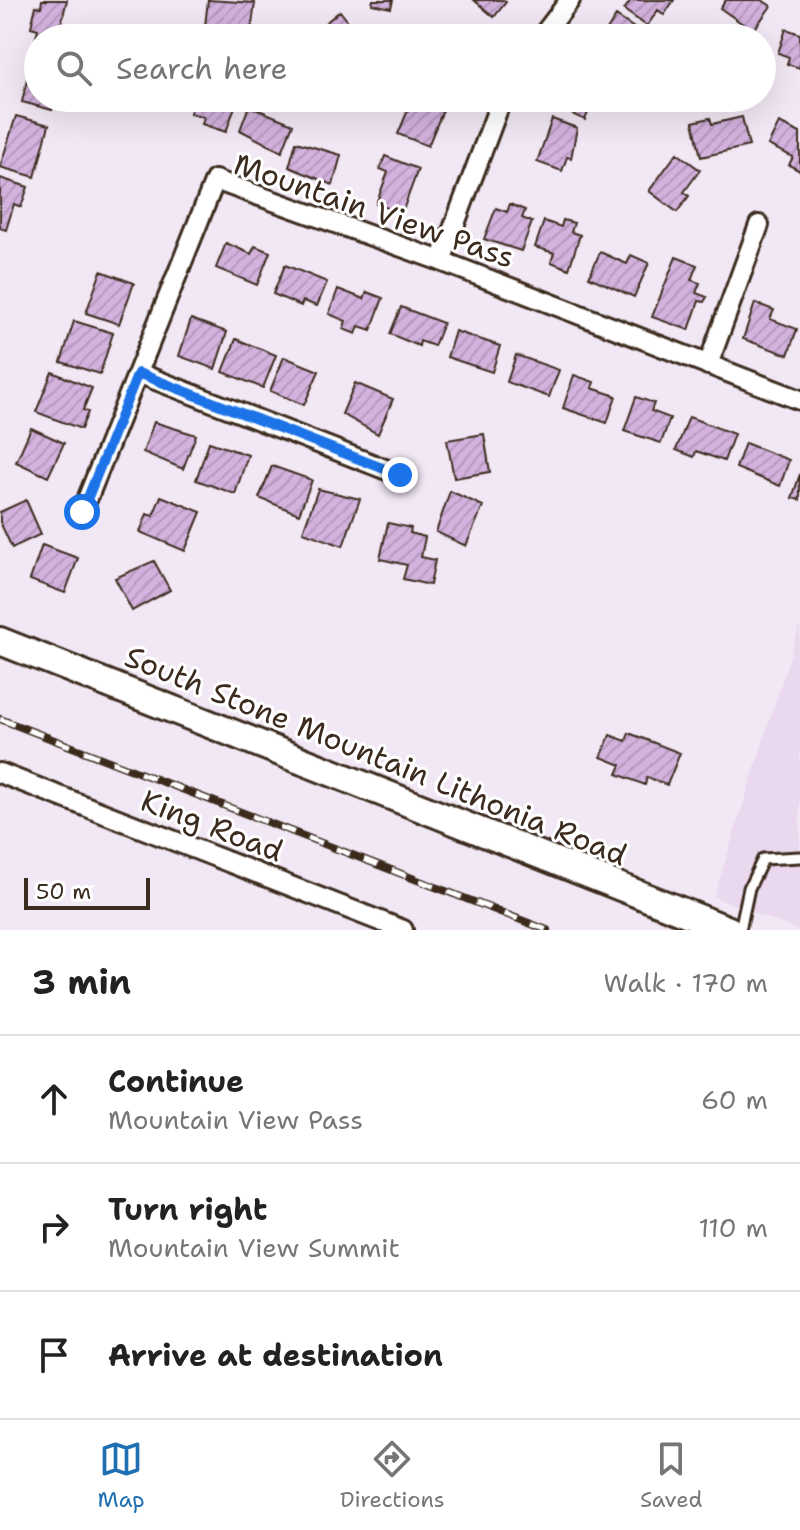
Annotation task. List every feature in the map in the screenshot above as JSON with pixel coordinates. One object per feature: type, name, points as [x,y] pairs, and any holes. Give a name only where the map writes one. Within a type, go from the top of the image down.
[{"type":"main road","name":"South Stone Mountain Lithonia Road","points":[[0,641],[729,930]]},
{"type":"street","points":[[552,24],[570,0]]},
{"type":"street","points":[[441,261],[497,112]]},
{"type":"street","name":"Mountain View Pass","points":[[82,512],[215,180],[441,261],[800,400]]},
{"type":"street","points":[[708,365],[759,225]]},
{"type":"street","points":[[138,373],[400,475]]},
{"type":"street","name":"King Road","points":[[0,773],[403,930]]},
{"type":"lane","points":[[740,930],[749,888],[763,859],[800,857]]},
{"type":"shaded area","points":[[800,624],[800,930],[797,930],[714,897]]},
{"type":"building","points":[[42,0],[67,0],[61,24],[32,24],[36,6],[41,7]]},
{"type":"building","points":[[208,0],[255,3],[252,24],[205,24]]},
{"type":"building","points":[[373,0],[393,0],[391,8],[372,4]]},
{"type":"building","points":[[474,0],[503,0],[506,2],[494,17]]},
{"type":"building","points":[[631,0],[674,0],[664,15],[658,10],[648,24],[624,10]]},
{"type":"building","points":[[726,0],[762,0],[771,6],[758,24],[743,24],[720,8]]},
{"type":"building","points":[[340,11],[350,24],[324,24]]},
{"type":"building","points":[[616,16],[628,24],[611,24]]},
{"type":"building","points":[[786,29],[800,34],[800,68],[787,64],[789,57],[778,53]]},
{"type":"building","points":[[233,112],[226,132],[202,124],[204,117],[190,113]]},
{"type":"building","points":[[247,112],[264,112],[293,124],[282,152],[240,130]]},
{"type":"building","points":[[407,112],[442,112],[428,146],[398,134]]},
{"type":"building","points":[[567,112],[588,112],[585,120]]},
{"type":"building","points":[[16,116],[49,125],[35,177],[0,167]]},
{"type":"building","points":[[742,117],[749,146],[701,157],[693,122],[710,118],[712,124]]},
{"type":"building","points":[[552,119],[577,128],[571,158],[567,157],[562,171],[537,162]]},
{"type":"building","points":[[779,123],[800,133],[800,171],[789,165],[793,157],[768,145]]},
{"type":"building","points":[[296,142],[341,155],[333,185],[289,167]]},
{"type":"building","points":[[677,153],[700,170],[684,192],[689,196],[677,212],[649,191]]},
{"type":"building","points":[[385,156],[418,169],[402,213],[376,204],[388,172],[380,169]]},
{"type":"building","points":[[0,178],[28,187],[21,207],[14,204],[6,230],[0,228]]},
{"type":"building","points":[[510,204],[525,210],[522,218],[532,222],[521,251],[484,239],[496,208],[507,212]]},
{"type":"building","points":[[563,220],[574,223],[571,232],[580,235],[569,269],[551,262],[554,253],[535,247],[544,221],[561,227]]},
{"type":"building","points":[[226,243],[251,254],[255,246],[270,252],[257,285],[216,268]]},
{"type":"building","points":[[600,252],[627,264],[631,255],[649,263],[634,297],[589,277]]},
{"type":"building","points":[[676,257],[697,265],[691,280],[700,283],[696,293],[707,297],[704,302],[699,301],[689,330],[652,317]]},
{"type":"building","points":[[285,265],[327,282],[317,306],[303,301],[301,306],[273,294]]},
{"type":"building","points":[[101,271],[134,283],[119,324],[86,313]]},
{"type":"building","points":[[338,289],[364,299],[367,292],[383,298],[371,330],[359,326],[356,334],[343,329],[346,321],[329,314]]},
{"type":"building","points":[[755,303],[774,310],[770,319],[797,329],[788,355],[743,339]]},
{"type":"building","points":[[401,307],[443,323],[434,346],[420,341],[419,346],[390,334]]},
{"type":"building","points":[[191,319],[227,332],[215,369],[179,356]]},
{"type":"building","points":[[74,321],[113,333],[100,374],[61,362]]},
{"type":"building","points":[[455,331],[500,346],[492,372],[447,357]]},
{"type":"building","points":[[236,339],[276,355],[263,388],[223,372]]},
{"type":"building","points":[[516,355],[559,370],[549,397],[507,382]]},
{"type":"building","points":[[284,357],[319,371],[304,405],[270,391]]},
{"type":"building","points":[[52,372],[92,388],[83,410],[88,412],[81,429],[36,412]]},
{"type":"building","points":[[574,375],[594,382],[592,388],[616,396],[607,423],[563,408]]},
{"type":"building","points":[[355,383],[393,399],[378,434],[342,414]]},
{"type":"building","points":[[636,397],[654,403],[651,411],[670,418],[661,443],[624,431]]},
{"type":"building","points":[[689,417],[734,434],[724,461],[696,451],[694,457],[676,450]]},
{"type":"building","points":[[154,422],[196,435],[183,469],[143,452]]},
{"type":"building","points":[[31,428],[64,443],[48,477],[16,462]]},
{"type":"building","points":[[484,434],[490,472],[454,478],[447,440]]},
{"type":"building","points":[[209,442],[248,455],[235,494],[196,480]]},
{"type":"building","points":[[745,443],[789,460],[780,486],[736,468]]},
{"type":"building","points":[[272,466],[312,480],[299,514],[259,498]]},
{"type":"building","points":[[800,474],[800,500],[792,498]]},
{"type":"building","points":[[318,489],[360,499],[343,546],[303,532]]},
{"type":"building","points":[[450,491],[483,506],[466,546],[436,532]]},
{"type":"building","points":[[161,496],[201,512],[185,551],[140,532],[147,514],[153,516]]},
{"type":"building","points":[[26,500],[41,534],[12,548],[0,522],[0,512]]},
{"type":"building","points":[[388,523],[411,528],[410,533],[425,537],[421,557],[435,560],[430,585],[403,579],[407,565],[380,559]]},
{"type":"building","points":[[42,545],[78,558],[65,593],[30,580]]},
{"type":"building","points":[[154,561],[170,590],[132,611],[115,578]]},
{"type":"building","points":[[629,733],[680,753],[667,785],[647,777],[645,785],[617,774],[621,765],[601,757],[610,735],[626,741]]},
{"type":"railway","points":[[0,719],[547,930]]},
{"type":"route","points":[[82,512],[138,373],[400,475]]}]
